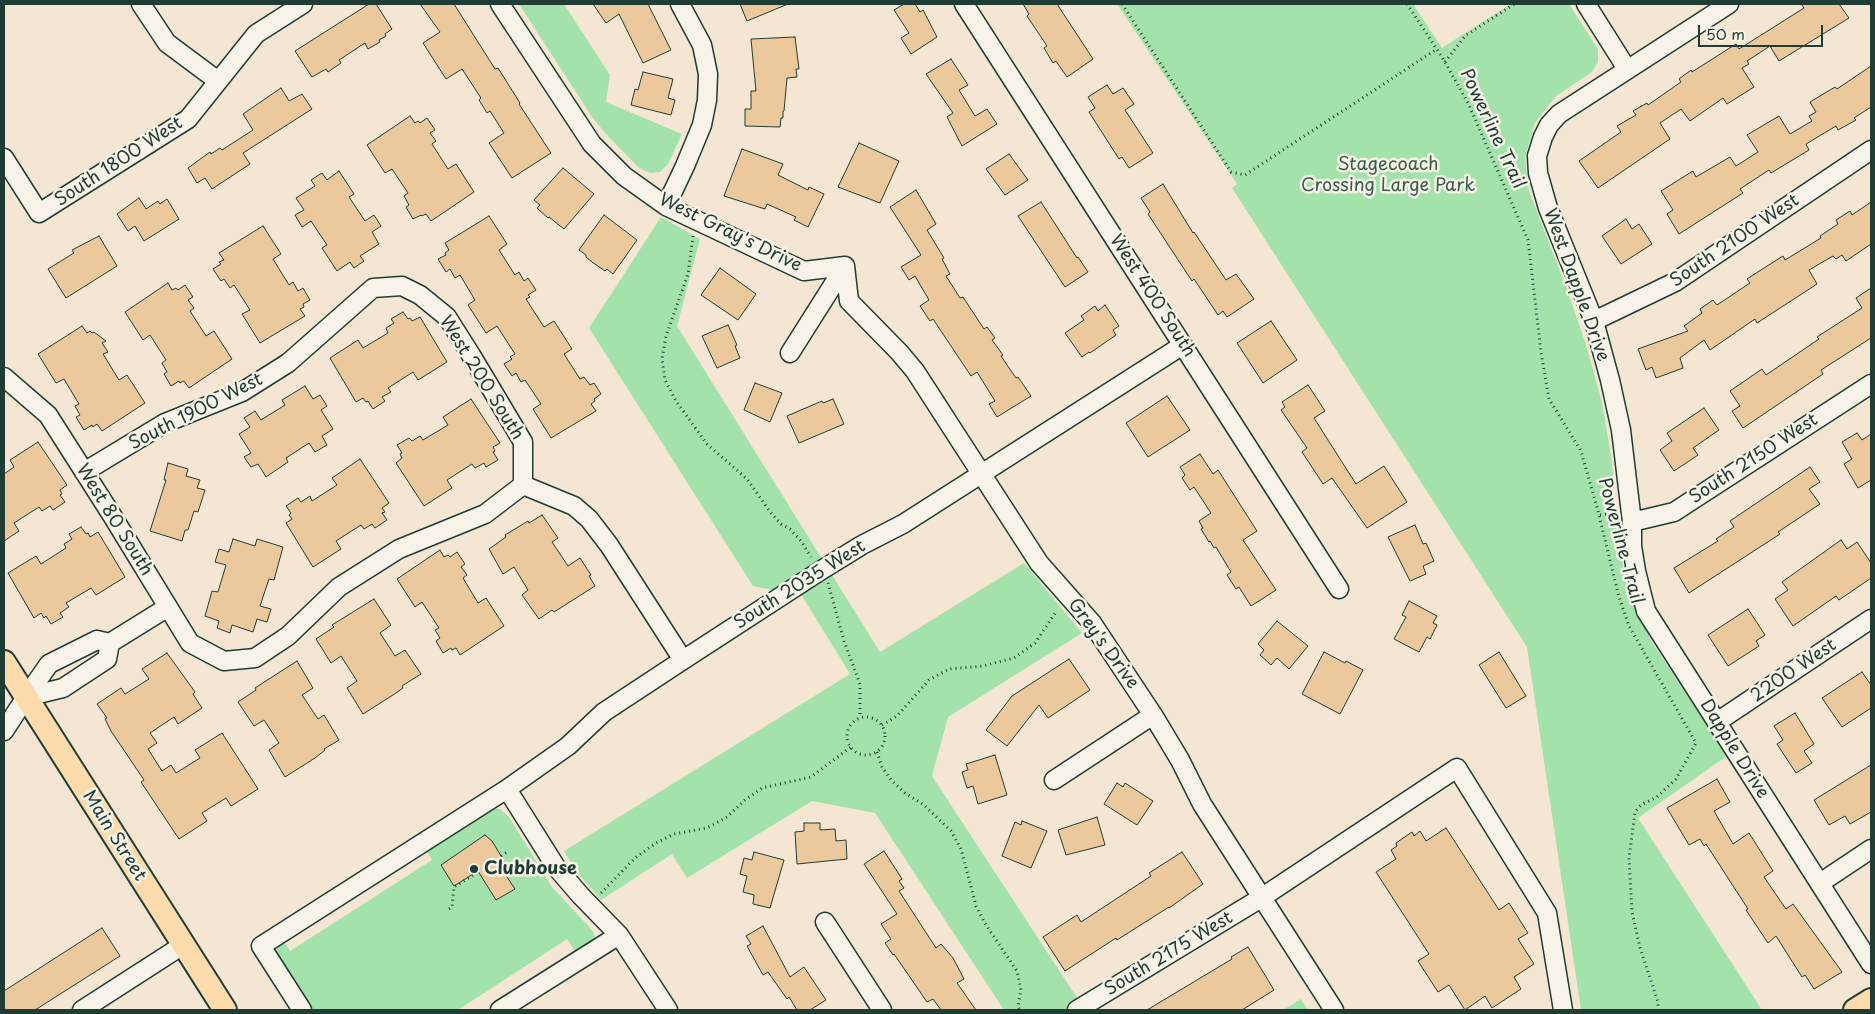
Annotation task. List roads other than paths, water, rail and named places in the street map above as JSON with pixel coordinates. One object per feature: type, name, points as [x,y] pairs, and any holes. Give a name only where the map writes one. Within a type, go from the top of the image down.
[{"type":"main road","name":"Main Street","points":[[4,662],[225,1010]]},
{"type":"main road","points":[[1856,1010],[1871,1000]]},
{"type":"street","points":[[141,4],[167,43],[218,81]]},
{"type":"street","name":"South 1800 West","points":[[4,158],[39,213],[188,119],[256,34],[303,4]]},
{"type":"street","name":"West Gray's Drive","points":[[500,4],[592,144],[624,176],[666,206],[804,271],[845,266]]},
{"type":"street","points":[[666,206],[702,124],[707,100],[708,74],[702,45],[680,4]]},
{"type":"street","name":"West 400 South","points":[[964,4],[1339,589]]},
{"type":"street","points":[[1586,4],[1628,69]]},
{"type":"street","name":"West Dapple Drive","points":[[1632,522],[1621,430],[1610,380],[1594,321],[1541,188],[1537,156],[1548,125],[1558,114],[1729,4]]},
{"type":"street","name":"South 2100 West","points":[[1594,321],[1675,282],[1871,150]]},
{"type":"street","points":[[790,353],[845,266]]},
{"type":"street","name":"Grey's Drive","points":[[845,266],[849,300],[894,346],[914,371],[1039,564],[1092,624],[1153,715],[1180,760],[1202,804],[1334,1010]]},
{"type":"street","name":"South 1900 West","points":[[84,472],[165,423],[242,392],[288,363],[373,288],[402,286]]},
{"type":"street","name":"West 200 South","points":[[402,286],[420,295],[447,317],[457,332],[523,442],[523,485]]},
{"type":"street","name":"South 2035 West","points":[[302,1010],[261,946],[507,789],[568,746],[604,712],[683,660],[837,560],[903,524],[1183,345]]},
{"type":"street","name":"West 80 South","points":[[4,377],[48,415],[190,643],[224,661],[255,658],[288,636],[346,582],[399,549],[485,514],[523,485]]},
{"type":"street","name":"South 2150 West","points":[[1632,522],[1674,512],[1871,384]]},
{"type":"street","points":[[523,485],[574,506],[588,519],[609,545],[683,660]]},
{"type":"street","name":"Dapple Drive","points":[[1632,522],[1632,546],[1646,610],[1871,964]]},
{"type":"street","points":[[4,731],[49,664],[98,640],[110,643],[168,607]]},
{"type":"street","name":"2200 West","points":[[1717,722],[1871,619]]},
{"type":"street","points":[[26,696],[64,688],[107,658],[110,643]]},
{"type":"street","points":[[1054,780],[1153,715]]},
{"type":"street","name":"South 2175 West","points":[[1077,1010],[1261,898],[1457,768],[1548,913],[1563,1010]]},
{"type":"street","points":[[507,789],[556,867],[618,935],[668,1010]]},
{"type":"street","points":[[1820,883],[1871,849]]},
{"type":"street","points":[[825,922],[882,1010]]},
{"type":"street","points":[[500,1010],[618,935]]},
{"type":"street","points":[[82,1010],[183,945]]},
{"type":"place","name":"Clubhouse","points":[[474,869]]},
{"type":"park label","name":"Stagecoach Crossing Large Park","points":[[1388,175]]}]
